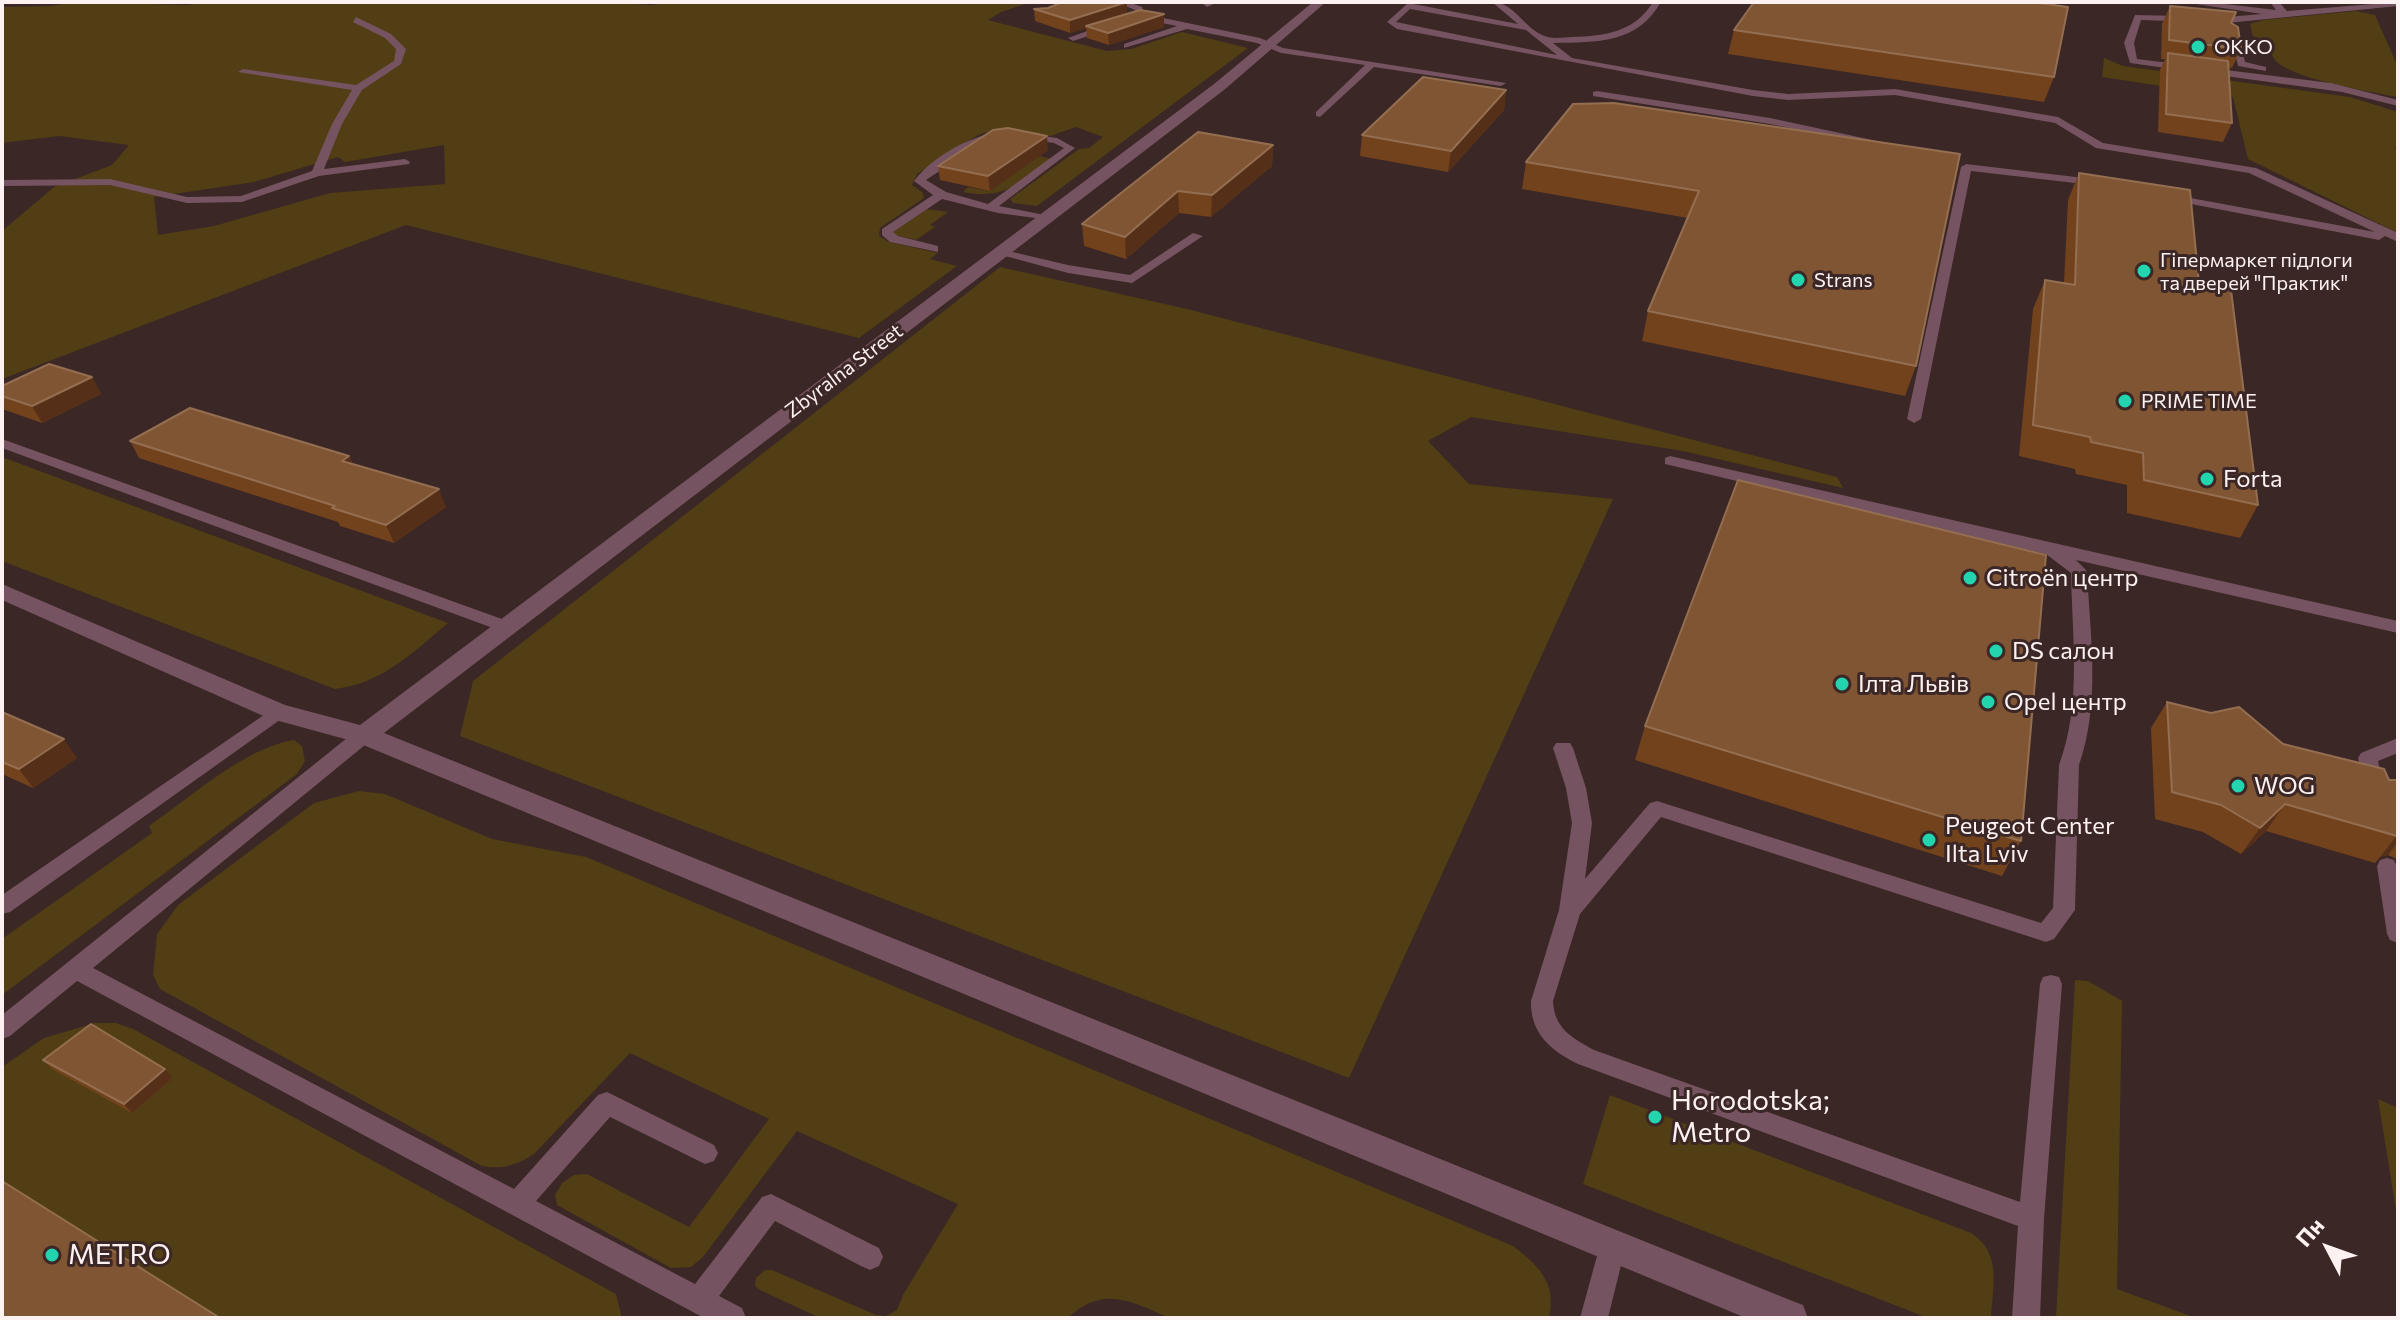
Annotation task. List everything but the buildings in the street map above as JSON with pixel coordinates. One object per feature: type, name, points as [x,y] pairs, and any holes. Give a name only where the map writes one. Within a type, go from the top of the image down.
[{"type":"street","name":"Zbyralna Street","points":[[364,735],[1046,218],[1270,45],[1320,2]]},
{"type":"street","points":[[2,591],[277,712],[364,735],[1790,1318]]},
{"type":"lane","points":[[1120,2],[1139,9],[1140,16]]},
{"type":"lane","points":[[1496,2],[1569,60]]},
{"type":"lane","points":[[1543,40],[1594,39],[1621,34],[1640,26],[1657,2]]},
{"type":"lane","points":[[2187,2],[2284,14]]},
{"type":"lane","points":[[2274,2],[2284,14]]},
{"type":"lane","points":[[2343,89],[2133,61],[2129,43],[2138,17],[2228,30],[2284,14],[2398,3]]},
{"type":"lane","points":[[1530,29],[1408,6],[1391,22],[1397,26],[1569,60],[1753,93],[1788,97],[1895,92],[2058,120],[2100,146],[2252,170],[2398,238]]},
{"type":"lane","points":[[1126,20],[1140,16],[1281,50],[1501,83]]},
{"type":"lane","points":[[317,173],[337,124],[358,88],[398,62],[401,49],[388,36],[356,20]]},
{"type":"lane","points":[[1073,38],[1113,25]]},
{"type":"lane","points":[[1127,46],[1184,27]]},
{"type":"lane","points":[[2228,30],[2237,43],[2241,64],[2398,103]]},
{"type":"lane","points":[[1320,114],[1372,64]]},
{"type":"lane","points":[[243,72],[358,88]]},
{"type":"lane","points":[[1597,94],[1770,121],[1899,145],[1926,154]]},
{"type":"lane","points":[[992,206],[1067,152],[1070,148],[1068,144],[1011,132],[988,135],[922,177],[921,184],[940,195],[1046,218]]},
{"type":"lane","points":[[2,183],[110,182],[187,200],[242,199],[317,173],[405,162]]},
{"type":"lane","points":[[1953,162],[1966,167],[2114,185]]},
{"type":"lane","points":[[1914,419],[1966,167]]},
{"type":"lane","points":[[2157,194],[2244,213],[2398,238]]},
{"type":"lane","points":[[934,249],[894,239],[886,232],[940,195]]},
{"type":"lane","points":[[1000,253],[1068,269],[1132,279],[1197,236]]},
{"type":"lane","points":[[2,443],[507,627]]},
{"type":"lane","points":[[1670,461],[1919,522],[2048,547],[2398,627]]},
{"type":"lane","points":[[1570,911],[1657,808],[2046,933],[2064,910],[2069,765],[2079,746],[2081,672],[2079,571],[2048,547]]},
{"type":"lane","points":[[2,906],[277,712]]},
{"type":"lane","points":[[2,1029],[364,735]]},
{"type":"lane","points":[[2375,799],[2368,758],[2398,745]]},
{"type":"lane","points":[[1563,748],[1576,788],[1582,823],[1570,911],[1542,1001],[1542,1016],[1551,1033],[1566,1047],[1586,1057],[2031,1219]]},
{"type":"lane","points":[[2387,866],[2398,934]]},
{"type":"lane","points":[[74,969],[732,1318]]},
{"type":"lane","points":[[2026,1318],[2031,1219],[2051,984]]},
{"type":"lane","points":[[517,1204],[607,1103],[705,1153]]},
{"type":"lane","points":[[699,1301],[771,1206],[870,1257]]},
{"type":"lane","points":[[1594,1318],[1613,1245]]},
{"type":"shaded area","points":[[75,2],[187,5],[210,2],[604,2],[650,5],[676,2],[1031,2],[988,20],[1107,51],[1131,49],[1182,32],[1248,48],[1037,206],[1013,203],[1010,199],[1079,149],[1089,148],[1103,137],[1076,127],[1050,136],[993,130],[978,135],[917,174],[912,185],[922,192],[924,198],[880,228],[879,236],[889,242],[938,253],[930,259],[957,266],[859,338],[406,225],[2,379],[2,231],[54,187],[112,165],[129,145],[59,136],[2,143],[2,7]],"holes":[[[444,145],[445,184],[330,193],[214,226],[158,235],[154,197],[254,182],[338,157],[345,162]]]},
{"type":"shaded area","points":[[2356,11],[2375,15],[2398,67],[2398,97],[2333,84],[2285,68],[2275,59],[2268,43],[2253,36],[2250,24],[2263,20]]},
{"type":"shaded area","points":[[2104,58],[2123,66],[2350,97],[2398,112],[2398,145],[2395,146],[2398,156],[2398,233],[2248,159],[2233,97],[2102,77]]},
{"type":"shaded area","points":[[1040,156],[1051,159],[1011,188],[991,194],[963,192],[968,187],[990,191]]},
{"type":"shaded area","points":[[927,209],[948,212],[930,225],[935,227],[916,240],[895,235],[893,231]]},
{"type":"shaded area","points":[[1000,267],[1187,309],[1837,477],[1843,488],[1683,451],[1471,417],[1428,441],[1469,484],[1613,499],[1349,1078],[460,736],[473,681]]},
{"type":"shaded area","points":[[2,457],[448,623],[396,665],[368,680],[335,689],[2,561]]},
{"type":"shaded area","points":[[294,740],[302,746],[305,761],[297,774],[2,995],[2,939],[152,833],[149,826],[218,775],[256,753]]},
{"type":"shaded area","points":[[359,791],[385,794],[492,839],[586,857],[1513,1246],[1544,1276],[1550,1295],[1549,1318],[1169,1318],[1130,1302],[1105,1299],[1081,1308],[1068,1318],[820,1318],[760,1290],[755,1286],[756,1278],[765,1270],[772,1270],[876,1315],[886,1316],[897,1310],[958,1204],[797,1131],[703,1257],[691,1267],[671,1268],[557,1205],[555,1195],[562,1183],[574,1175],[587,1174],[689,1227],[769,1119],[630,1053],[534,1154],[509,1166],[482,1166],[160,989],[153,975],[157,934],[178,905],[314,803]]},
{"type":"shaded area","points":[[2075,980],[2088,981],[2122,1001],[2117,1289],[2196,1318],[2056,1318]]},
{"type":"shaded area","points":[[95,1023],[116,1023],[133,1029],[616,1294],[622,1318],[208,1318],[2,1183],[2,1067],[44,1038]]},
{"type":"shaded area","points":[[1610,1095],[1971,1233],[1981,1241],[1991,1260],[1994,1282],[1991,1318],[1928,1318],[1583,1184]]},
{"type":"shaded area","points":[[2378,1099],[2398,1108],[2398,1222]]},
{"type":"place","name":"OKKO","points":[[2198,47]]},
{"type":"place","name":"Гіпермаркет підлоги та дверей \"Практик\"","points":[[2144,271]]},
{"type":"place","name":"Strans","points":[[1798,280]]},
{"type":"place","name":"PRIME TIME","points":[[2125,401]]},
{"type":"place","name":"Forta","points":[[2207,479]]},
{"type":"place","name":"Citroën центр","points":[[1970,578]]},
{"type":"place","name":"DS салон","points":[[1996,651]]},
{"type":"place","name":"Ілта Львів","points":[[1842,684]]},
{"type":"place","name":"Opel центр","points":[[1988,702]]},
{"type":"place","name":"WOG","points":[[2238,786]]},
{"type":"place","name":"Peugeot Center Ilta Lviv","points":[[1929,840]]},
{"type":"place","name":"Horodotska; Metro","points":[[1655,1117]]},
{"type":"place","name":"METRO","points":[[52,1255]]}]
